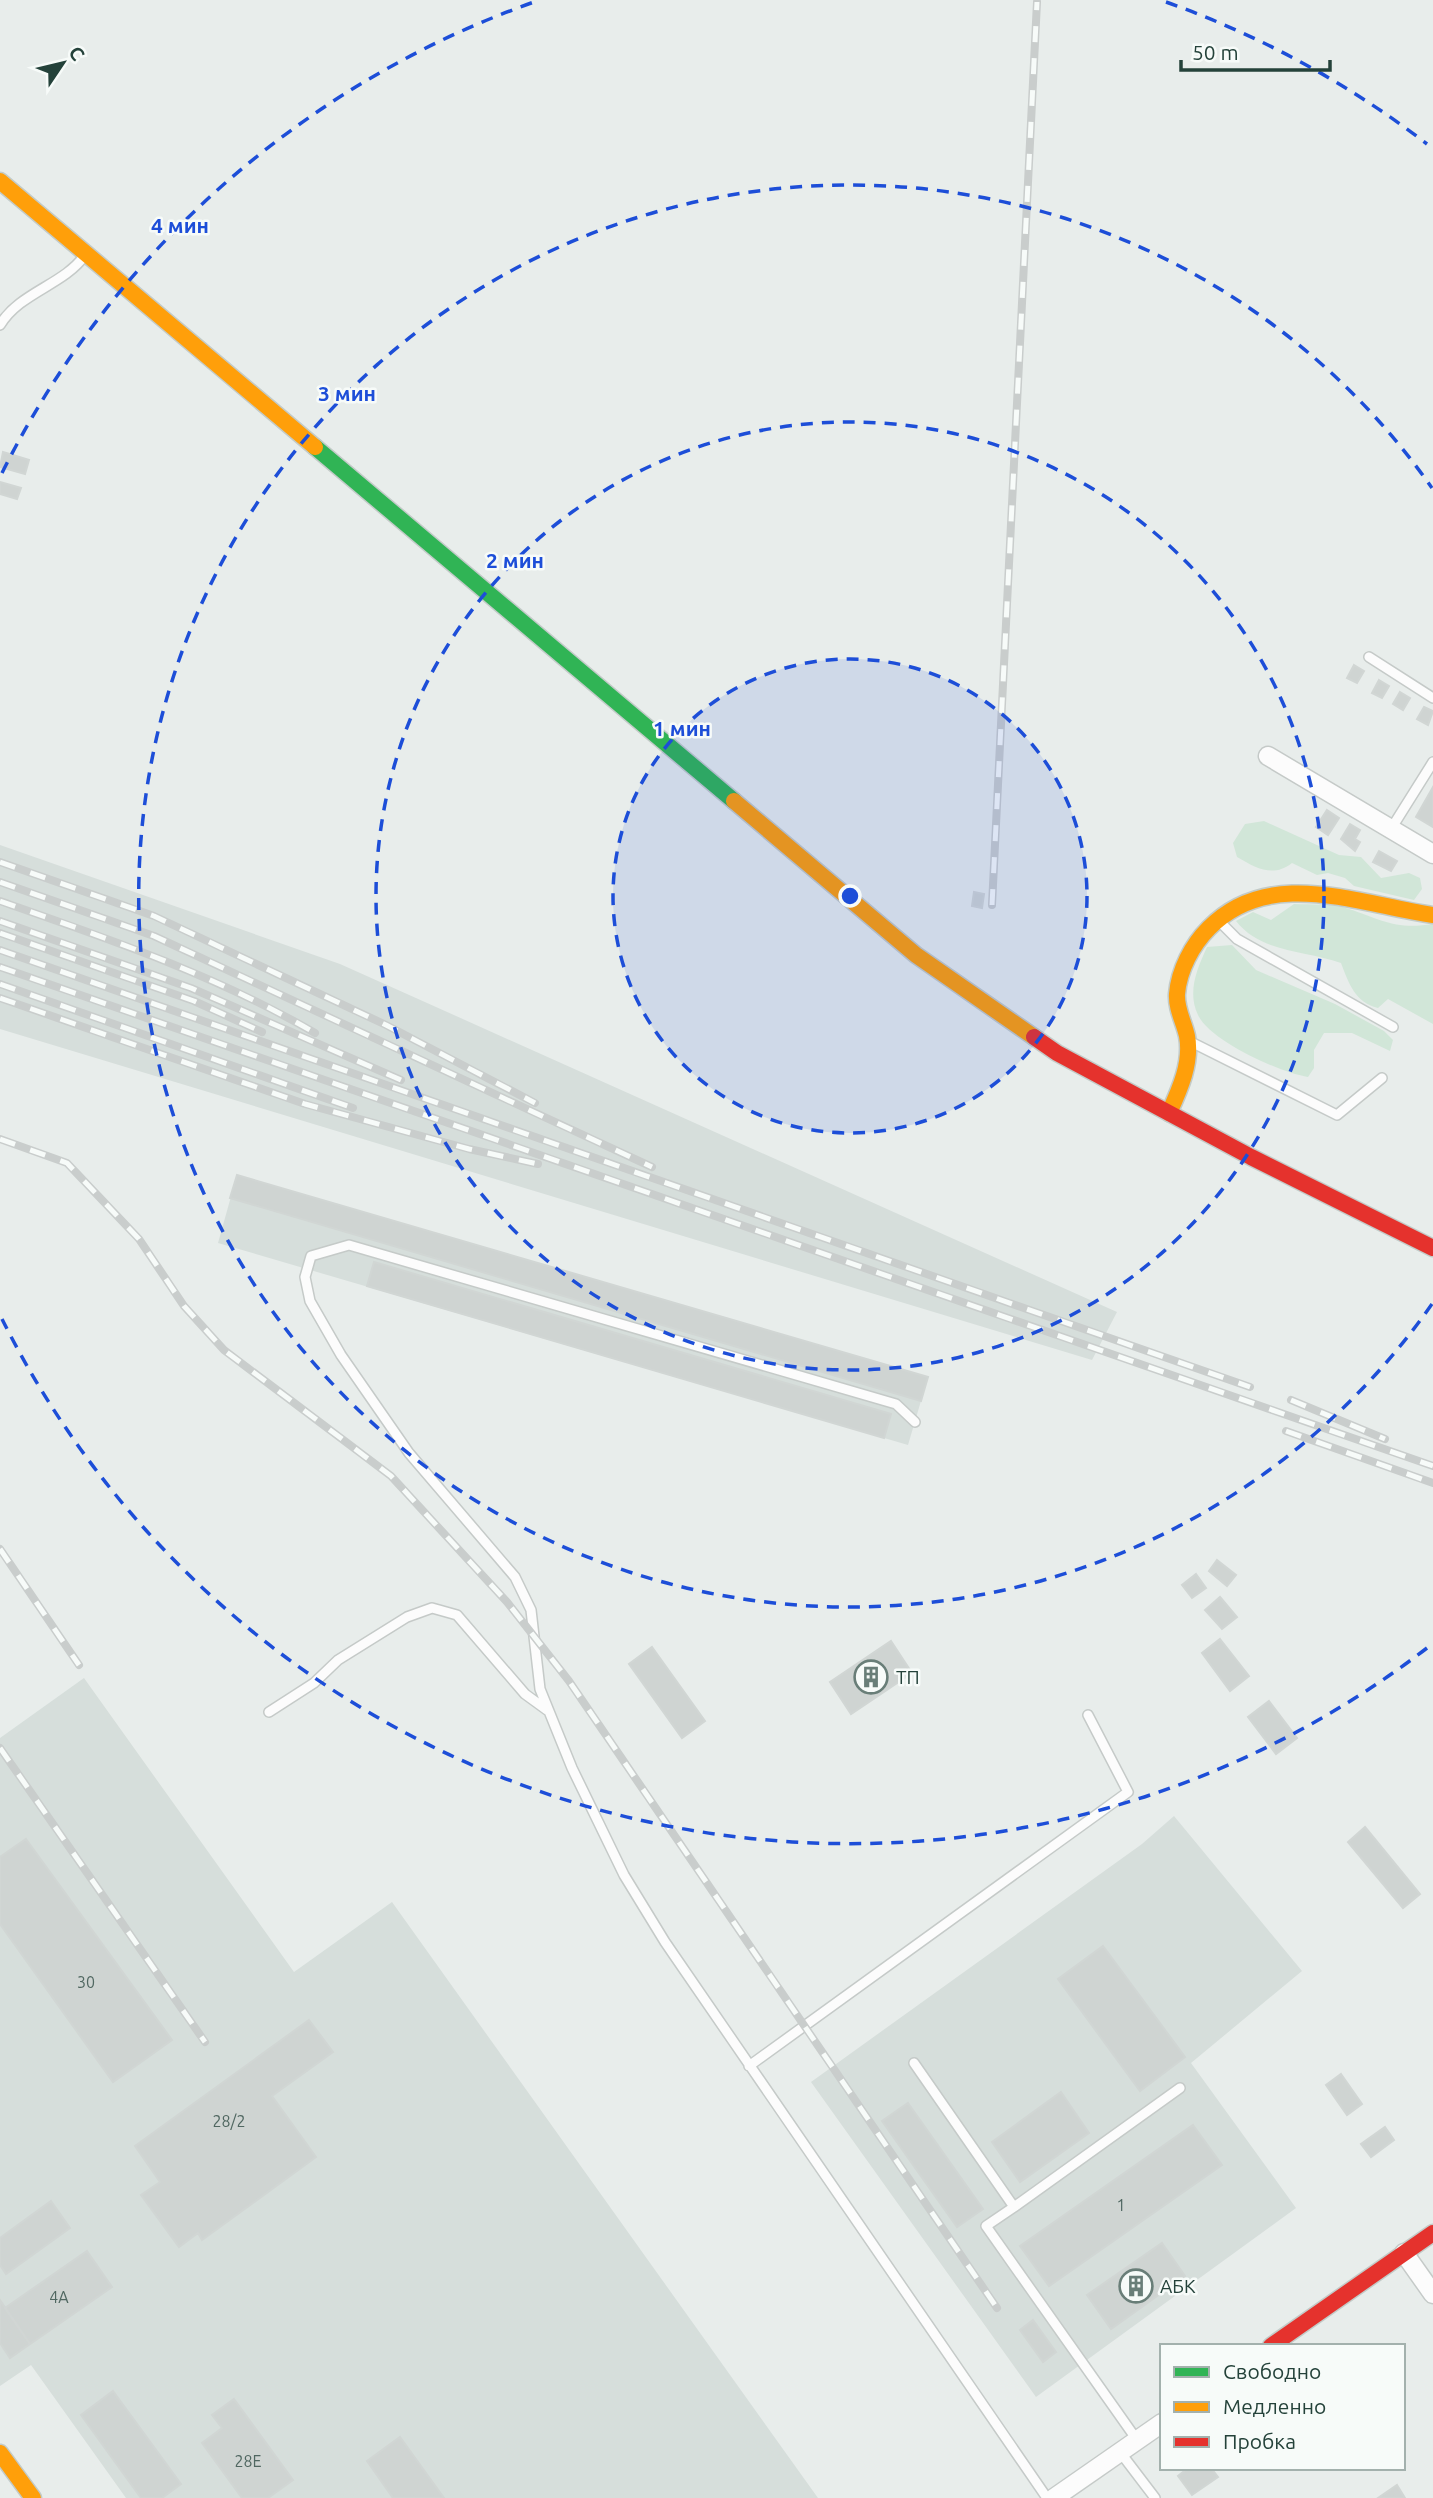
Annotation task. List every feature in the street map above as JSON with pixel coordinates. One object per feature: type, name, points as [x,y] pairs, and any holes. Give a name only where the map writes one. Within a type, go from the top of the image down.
[{"type":"street","points":[[0,181],[916,955],[1057,1052],[1169,1113],[1433,1248]]},
{"type":"street","points":[[1268,756],[1433,854]]},
{"type":"street","points":[[1169,1113],[1182,1084],[1188,1040],[1177,998],[1185,958],[1215,917],[1254,895],[1294,891],[1433,915]]},
{"type":"street","points":[[1275,2344],[1433,2233]]},
{"type":"street","points":[[1404,2253],[1433,2294]]},
{"type":"street","points":[[1054,2498],[1160,2424]]},
{"type":"street","points":[[0,2453],[33,2498]]},
{"type":"lane","points":[[0,325],[5,316],[43,288],[74,271],[86,253]]},
{"type":"lane","points":[[1369,657],[1433,698]]},
{"type":"lane","points":[[1391,829],[1433,762]]},
{"type":"lane","points":[[1215,917],[1237,939],[1394,1027]]},
{"type":"lane","points":[[1188,1040],[1337,1115],[1382,1078]]},
{"type":"lane","points":[[915,1422],[896,1404],[349,1245],[311,1256],[305,1277],[310,1301],[341,1355],[409,1453],[515,1577],[531,1610],[540,1689],[572,1768],[624,1875],[665,1942],[749,2066],[1047,2498]]},
{"type":"lane","points":[[268,1712],[314,1683],[338,1660],[407,1617],[432,1608],[457,1615],[525,1694],[549,1711]]},
{"type":"lane","points":[[749,2066],[1128,1792],[1088,1715]]},
{"type":"lane","points":[[914,2063],[1014,2207]]},
{"type":"lane","points":[[1137,2440],[986,2227],[1180,2088]]},
{"type":"lane","points":[[1120,2452],[1155,2498]]},
{"type":"shaded area","points":[[0,845],[340,964],[1117,1312],[1092,1360],[0,1029]]},
{"type":"shaded area","points":[[237,1175],[928,1377],[908,1445],[218,1243]]},
{"type":"shaded area","points":[[84,1678],[294,1972],[392,1902],[818,2498],[126,2498],[31,2365],[0,2386],[0,1738]]},
{"type":"shaded area","points":[[1174,1816],[1302,1971],[1191,2063],[1296,2208],[1036,2397],[811,2082],[1142,1844]]},
{"type":"green space","points":[[1264,821],[1339,855],[1361,857],[1381,878],[1409,873],[1420,878],[1422,889],[1414,900],[1354,886],[1345,878],[1328,873],[1317,875],[1292,863],[1278,870],[1258,868],[1237,857],[1233,843],[1245,824]]},
{"type":"green space","points":[[1294,904],[1342,907],[1399,925],[1433,924],[1433,1024],[1388,999],[1378,1008],[1370,1005],[1358,997],[1341,963],[1271,945],[1246,931],[1236,921],[1253,912],[1271,920]]},
{"type":"green space","points":[[1232,945],[1256,970],[1335,1004],[1384,1031],[1393,1040],[1390,1051],[1352,1033],[1324,1033],[1314,1050],[1314,1068],[1308,1077],[1264,1062],[1216,1035],[1198,1015],[1193,989],[1207,947]]},
{"type":"building","points":[[3,452],[29,460],[25,474],[0,467]]},
{"type":"building","points":[[0,482],[21,488],[17,499],[0,494]]},
{"type":"building","points":[[1354,665],[1364,671],[1357,683],[1347,678]]},
{"type":"building","points":[[1379,680],[1389,686],[1382,698],[1372,693]]},
{"type":"building","points":[[1400,692],[1410,698],[1403,710],[1393,704]]},
{"type":"building","points":[[1424,707],[1433,711],[1428,725],[1417,719]]},
{"type":"building","points":[[1433,787],[1433,827],[1416,817]]},
{"type":"building","points":[[1327,810],[1339,818],[1328,835],[1316,827]]},
{"type":"building","points":[[1350,824],[1360,830],[1355,839],[1360,842],[1355,851],[1341,839]]},
{"type":"building","points":[[1379,851],[1397,861],[1391,871],[1373,862]]},
{"type":"building","points":[[974,892],[984,894],[982,908],[972,906]]},
{"type":"building","points":[[237,1175],[928,1377],[921,1401],[230,1198]]},
{"type":"building","points":[[374,1262],[891,1414],[884,1438],[367,1286]]},
{"type":"building","points":[[1217,1560],[1236,1575],[1227,1586],[1209,1571]]},
{"type":"building","points":[[1196,1574],[1206,1588],[1192,1598],[1182,1585]]},
{"type":"building","points":[[1220,1597],[1237,1617],[1222,1629],[1205,1610]]},
{"type":"building","points":[[1220,1639],[1249,1676],[1230,1691],[1202,1653]]},
{"type":"building","name":"ТП","points":[[891,1641],[912,1673],[851,1714],[830,1682]]},
{"type":"building","points":[[652,1647],[705,1721],[682,1738],[629,1664]]},
{"type":"building","points":[[1269,1701],[1297,1738],[1276,1754],[1248,1717]]},
{"type":"building","points":[[1365,1827],[1420,1894],[1403,1908],[1348,1842]]},
{"type":"building","points":[[26,1839],[172,2040],[113,2082],[0,1924],[0,1857]]},
{"type":"building","points":[[1103,1946],[1185,2057],[1140,2091],[1058,1979]]},
{"type":"building","points":[[309,2020],[333,2052],[272,2096],[316,2157],[202,2240],[198,2233],[179,2247],[141,2195],[160,2182],[135,2146]]},
{"type":"building","points":[[1341,2074],[1362,2104],[1347,2115],[1326,2085]]},
{"type":"building","points":[[1061,2092],[1089,2133],[1020,2182],[992,2142]]},
{"type":"building","points":[[908,2103],[983,2209],[957,2227],[882,2121]]},
{"type":"building","points":[[1193,2125],[1222,2165],[1049,2286],[1020,2246]]},
{"type":"building","points":[[1385,2127],[1394,2140],[1371,2157],[1361,2144]]},
{"type":"building","points":[[51,2201],[70,2228],[6,2274],[0,2265],[0,2238]]},
{"type":"building","name":"АБК","points":[[1162,2243],[1185,2276],[1111,2329],[1087,2295]]},
{"type":"building","points":[[87,2251],[112,2287],[30,2344],[5,2308]]},
{"type":"building","points":[[0,2300],[30,2344],[10,2358],[0,2343]]},
{"type":"building","points":[[1033,2320],[1056,2352],[1043,2362],[1020,2330]]},
{"type":"building","points":[[113,2391],[181,2484],[162,2498],[141,2498],[81,2415]]},
{"type":"building","points":[[234,2399],[293,2480],[268,2498],[242,2498],[202,2443],[222,2428],[212,2415]]},
{"type":"building","points":[[400,2437],[444,2498],[393,2498],[367,2461]]},
{"type":"building","points":[[1186,2470],[1213,2470],[1218,2477],[1192,2495],[1178,2476]]},
{"type":"building","points":[[1397,2485],[1405,2498],[1378,2498]]},
{"type":"railway","points":[[992,905],[1037,2]]},
{"type":"railway","points":[[0,862],[154,916],[386,1025],[535,1103]]},
{"type":"railway","points":[[0,882],[154,936],[652,1167]]},
{"type":"railway","points":[[0,901],[201,976],[278,1012],[315,1033]]},
{"type":"railway","points":[[0,921],[191,988],[401,1080]]},
{"type":"railway","points":[[0,933],[194,1001],[262,1032]]},
{"type":"railway","points":[[0,950],[1250,1387]]},
{"type":"railway","points":[[0,967],[1433,1466]]},
{"type":"railway","points":[[0,984],[353,1108]]},
{"type":"railway","points":[[0,998],[305,1104],[469,1149],[538,1164]]},
{"type":"railway","points":[[0,1139],[67,1163],[139,1239],[184,1306],[224,1350],[391,1476],[507,1602],[569,1681],[997,2308]]},
{"type":"railway","points":[[1291,1400],[1385,1439]]},
{"type":"railway","points":[[1286,1431],[1433,1483]]},
{"type":"railway","points":[[0,1549],[79,1665]]},
{"type":"railway","points":[[0,1748],[205,2042]]},
{"type":"traffic: fast","points":[[315,447],[734,801]]},
{"type":"traffic: slow","points":[[0,181],[315,447]]},
{"type":"traffic: slow","points":[[734,801],[916,955],[1034,1037]]},
{"type":"traffic: slow","points":[[1169,1113],[1181,1085],[1188,1056],[1187,1036],[1177,1000],[1180,976],[1187,958],[1203,935],[1233,909],[1259,898],[1316,894],[1433,915]]},
{"type":"traffic: slow","points":[[0,2453],[33,2498]]},
{"type":"traffic: jam","points":[[1034,1037],[1057,1053],[1251,1157],[1433,1248]]},
{"type":"traffic: jam","points":[[1274,2344],[1433,2233]]},
{"type":"place","name":"ТП","points":[[871,1677]]},
{"type":"place","name":"АБК","points":[[1136,2286]]}]
